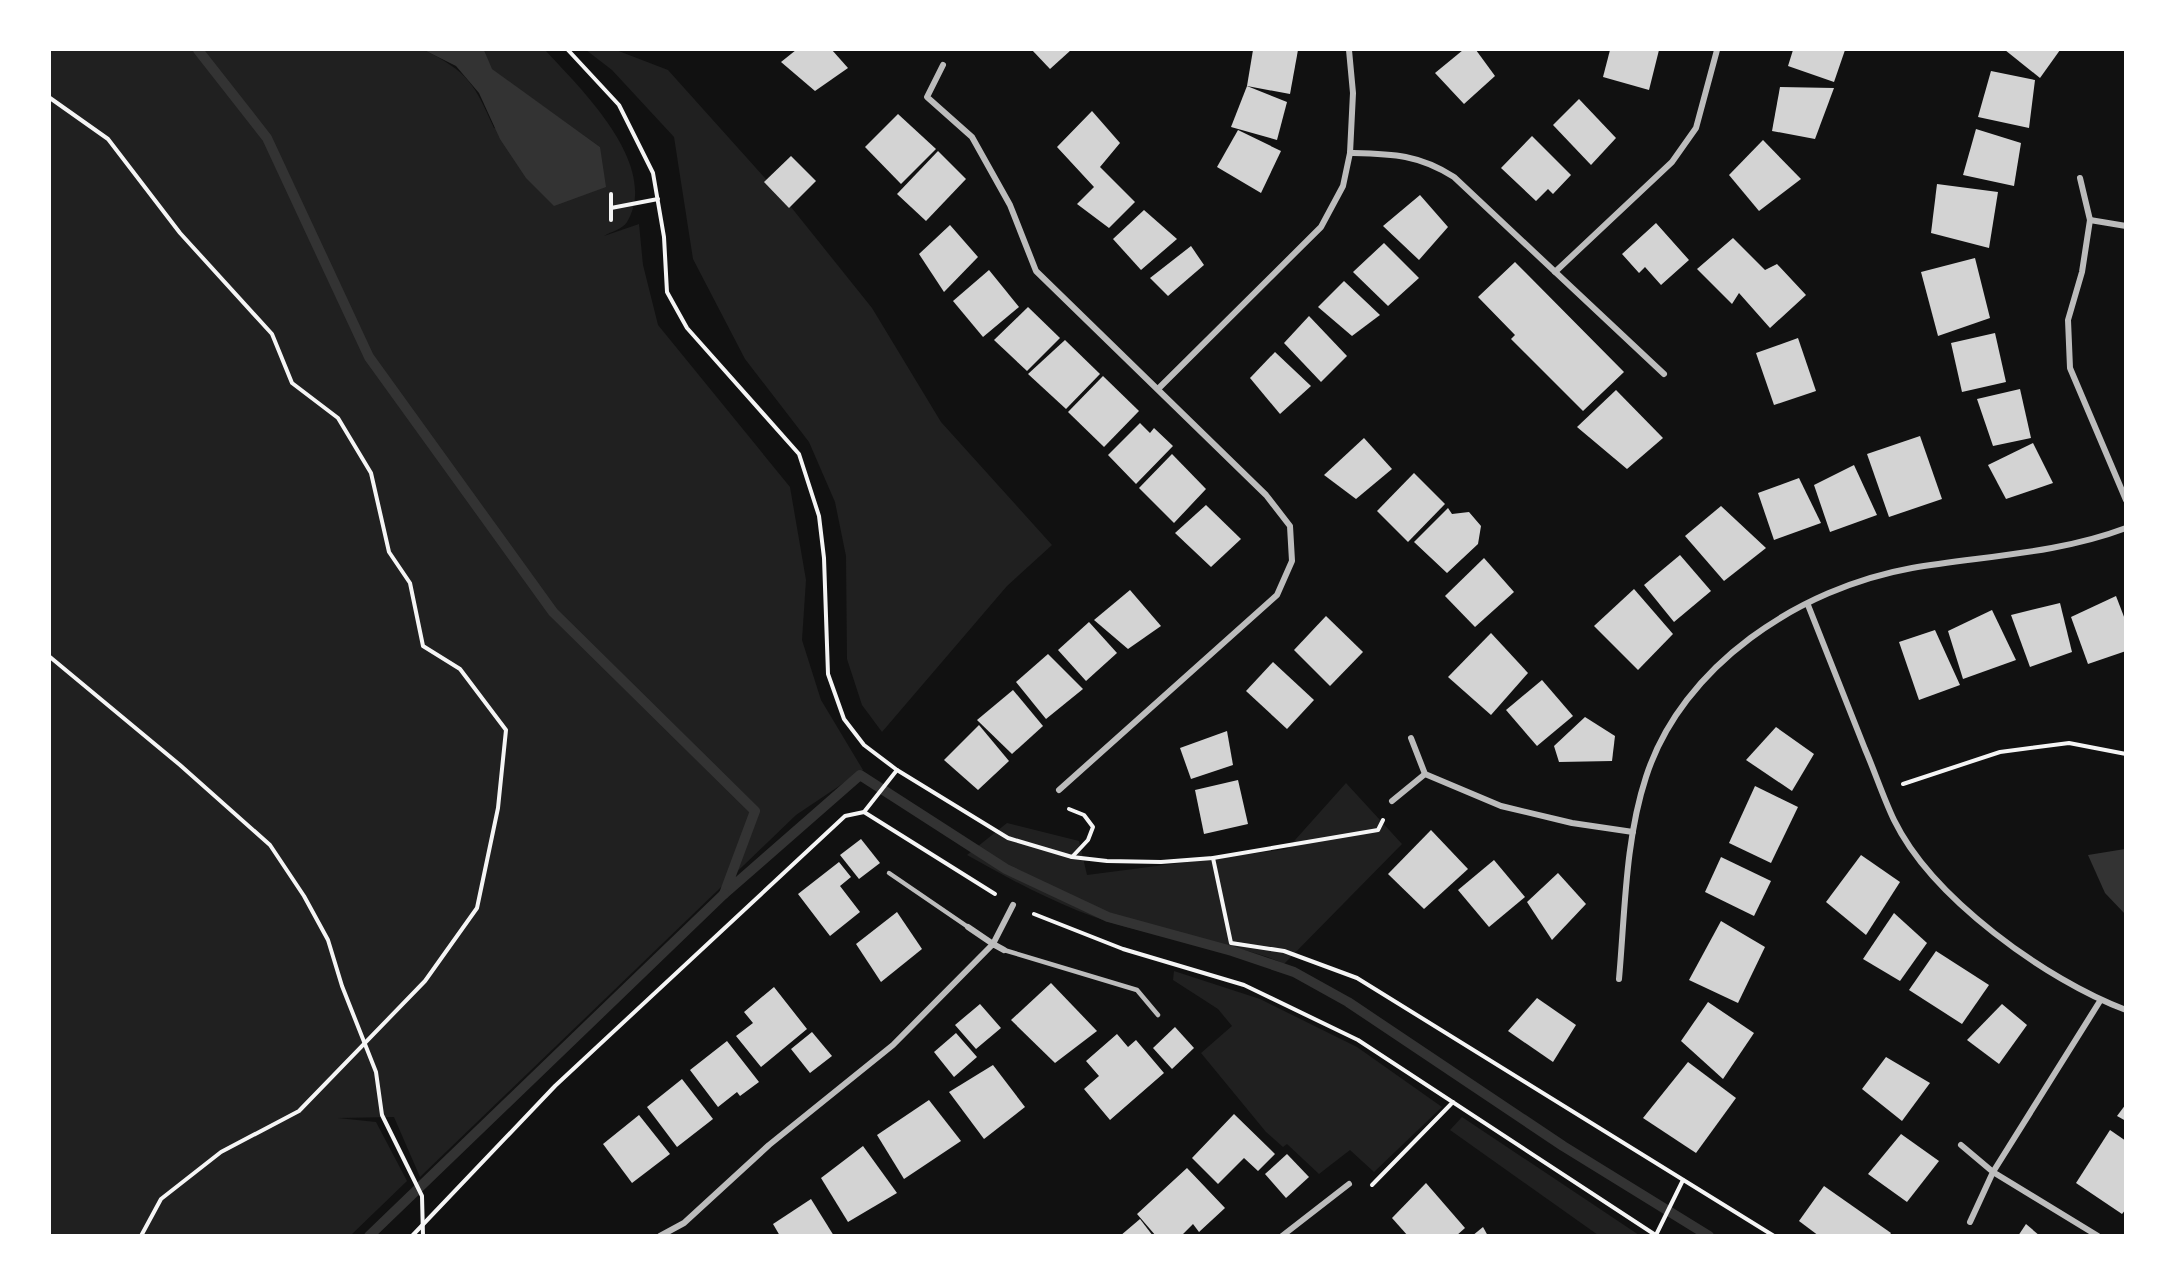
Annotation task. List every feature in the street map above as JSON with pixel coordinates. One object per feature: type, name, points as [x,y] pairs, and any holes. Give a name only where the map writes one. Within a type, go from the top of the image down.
[{"type":"street","points":[[1158,389],[1322,227],[1342,186],[1350,153],[1353,93],[1349,50]]},
{"type":"street","points":[[1555,272],[1671,162],[1696,128],[1717,50]]},
{"type":"street","points":[[942,65],[927,97],[972,137],[1010,206],[1036,271],[1266,495],[1290,526],[1292,561],[1277,595],[1059,790]]},
{"type":"street","points":[[1350,153],[1409,155],[1433,164],[1454,177],[1664,374]]},
{"type":"street","points":[[2080,178],[2090,220],[2082,272],[2068,320],[2070,368],[2126,500]]},
{"type":"street","points":[[2090,220],[2126,226]]},
{"type":"street","points":[[1619,979],[1633,832],[1646,776],[1673,721],[1707,676],[1741,644],[1808,605],[1860,581],[1912,568],[2059,547],[2126,528]]},
{"type":"street","points":[[1808,605],[1895,822],[1933,877],[1983,926],[2100,1001],[2126,1010]]},
{"type":"street","points":[[1411,738],[1425,774],[1502,806],[1572,823],[1633,832]]},
{"type":"street","points":[[1392,801],[1425,774]]},
{"type":"street","points":[[660,1236],[684,1223],[769,1145],[893,1045],[993,944],[1013,905]]},
{"type":"street","points":[[968,927],[1004,950]]},
{"type":"street","points":[[1970,1222],[1993,1172],[2100,1001]]},
{"type":"street","points":[[1961,1145],[1993,1172],[2098,1236]]},
{"type":"street","points":[[1286,1234],[1349,1184]]},
{"type":"lane","points":[[889,873],[968,927]]},
{"type":"lane","points":[[1004,950],[1137,990],[1158,1015]]},
{"type":"path","points":[[568,50],[619,105],[653,173],[664,237],[667,292],[687,328],[799,454],[819,516],[824,558],[828,674],[844,718],[864,745],[897,770],[1008,838],[1072,857],[1107,861],[1161,862],[1214,858],[1378,830],[1392,801]]},
{"type":"path","points":[[50,98],[108,139],[180,233],[272,334],[292,383],[338,418],[372,473],[389,552],[410,583],[423,646],[460,669],[506,730],[498,808],[477,908],[425,981],[299,1111],[221,1152],[161,1199],[141,1236]]},
{"type":"path","points":[[610,220],[611,194]]},
{"type":"path","points":[[611,208],[658,199]]},
{"type":"path","points":[[50,657],[180,765],[270,844],[304,896],[328,940],[376,1072],[382,1115],[422,1196],[423,1236]]},
{"type":"path","points":[[1882,791],[2000,752],[2069,743],[2126,754]]},
{"type":"path","points":[[412,1236],[460,1183],[564,1077],[844,816],[864,812],[897,770]]},
{"type":"path","points":[[1059,790],[1064,807],[1084,815],[1093,827],[1088,840],[1072,857]]},
{"type":"path","points":[[864,812],[1013,905],[1123,949],[1244,985],[1358,1040],[1657,1235],[1683,1180]]},
{"type":"path","points":[[1214,858],[1231,943],[1284,951],[1357,978],[1774,1236]]},
{"type":"path","points":[[1349,1184],[1372,1185],[1453,1102]]},
{"type":"shaded area","points":[[50,50],[424,50],[451,65],[468,80],[481,100],[494,128],[600,147],[491,69],[484,50],[545,50],[595,106],[612,129],[625,153],[633,176],[635,200],[627,222],[604,236],[639,224],[643,265],[658,325],[790,487],[806,580],[802,640],[821,700],[863,770],[796,815],[420,1177],[394,1117],[338,1118],[376,1122],[407,1181],[351,1235],[50,1235]]},
{"type":"shaded area","points":[[424,50],[484,50],[492,69],[600,147],[606,187],[554,206],[526,178],[500,139],[479,93],[456,66]]},
{"type":"shaded area","points":[[586,50],[616,50],[668,70],[791,207],[872,308],[941,422],[1052,545],[1007,586],[882,732],[862,705],[847,659],[846,556],[835,502],[809,442],[745,359],[693,259],[674,137],[612,70]]},
{"type":"shaded area","points":[[1346,783],[1402,844],[1284,964],[1250,952],[1160,935],[1096,918],[1030,889],[967,855],[1007,823],[1079,841],[1087,875],[1287,849]]},
{"type":"shaded area","points":[[2126,849],[2125,914],[2105,893],[2088,855]]},
{"type":"shaded area","points":[[1174,971],[1260,999],[1357,1047],[1442,1107],[1374,1172],[1350,1150],[1319,1174],[1287,1144],[1283,1147],[1266,1132],[1201,1053],[1232,1026],[1218,1009],[1173,980]]},
{"type":"shaded area","points":[[1462,1117],[1639,1235],[1598,1235],[1450,1130]]},
{"type":"building","points":[[796,50],[832,50],[848,68],[815,91],[781,62]]},
{"type":"building","points":[[1032,50],[1071,50],[1050,69]]},
{"type":"building","points":[[1253,50],[1298,50],[1290,94],[1247,86]]},
{"type":"building","points":[[1463,50],[1476,50],[1495,76],[1464,104],[1435,73]]},
{"type":"building","points":[[1610,50],[1659,50],[1649,90],[1603,77]]},
{"type":"building","points":[[1793,50],[1845,50],[1834,82],[1788,66]]},
{"type":"building","points":[[2005,50],[2060,50],[2040,78]]},
{"type":"building","points":[[1991,71],[2035,80],[2029,128],[1978,117]]},
{"type":"building","points":[[1247,86],[1287,102],[1277,140],[1231,127]]},
{"type":"building","points":[[1780,87],[1834,88],[1815,139],[1772,131]]},
{"type":"building","points":[[1579,99],[1616,138],[1591,165],[1553,125]]},
{"type":"building","points":[[1092,111],[1120,143],[1100,167],[1135,202],[1109,228],[1077,204],[1094,187],[1057,147]]},
{"type":"building","points":[[898,114],[936,149],[901,184],[865,147]]},
{"type":"building","points":[[1976,129],[2021,143],[2014,186],[1963,175]]},
{"type":"building","points":[[1238,130],[1281,151],[1261,193],[1217,167]]},
{"type":"building","points":[[1532,136],[1571,175],[1553,194],[1548,189],[1536,201],[1501,168]]},
{"type":"building","points":[[1763,140],[1801,179],[1759,211],[1729,175]]},
{"type":"building","points":[[938,151],[966,179],[926,221],[897,194]]},
{"type":"building","points":[[791,156],[816,181],[789,208],[764,182]]},
{"type":"building","points":[[1937,184],[1998,192],[1989,248],[1931,233]]},
{"type":"building","points":[[1420,195],[1448,227],[1419,260],[1383,226]]},
{"type":"building","points":[[1144,210],[1177,239],[1141,270],[1113,239]]},
{"type":"building","points":[[1656,223],[1689,260],[1661,285],[1645,267],[1639,273],[1622,254]]},
{"type":"building","points":[[950,225],[978,257],[944,292],[919,254]]},
{"type":"building","points":[[1733,238],[1765,270],[1777,264],[1806,295],[1770,328],[1739,293],[1732,304],[1697,269]]},
{"type":"building","points":[[1384,243],[1419,278],[1388,306],[1353,272]]},
{"type":"building","points":[[1191,246],[1204,265],[1168,296],[1150,278]]},
{"type":"building","points":[[1975,258],[1990,318],[1938,336],[1921,272]]},
{"type":"building","points":[[1515,262],[1624,372],[1583,411],[1511,339],[1515,335],[1478,297]]},
{"type":"building","points":[[989,270],[1019,307],[983,337],[953,301]]},
{"type":"building","points":[[1344,281],[1380,315],[1352,336],[1318,307]]},
{"type":"building","points":[[1028,307],[1060,338],[1027,371],[994,340]]},
{"type":"building","points":[[1309,316],[1347,356],[1321,382],[1284,343]]},
{"type":"building","points":[[1995,333],[2006,382],[1962,392],[1951,343]]},
{"type":"building","points":[[1798,338],[1816,391],[1774,405],[1756,353]]},
{"type":"building","points":[[1065,340],[1100,374],[1066,409],[1028,374]]},
{"type":"building","points":[[1275,352],[1311,386],[1280,414],[1250,378]]},
{"type":"building","points":[[1103,376],[1139,411],[1104,447],[1068,412]]},
{"type":"building","points":[[2020,389],[2031,438],[1993,446],[1977,399]]},
{"type":"building","points":[[1616,390],[1663,438],[1627,469],[1577,427]]},
{"type":"building","points":[[1140,423],[1150,433],[1154,428],[1173,446],[1136,484],[1108,455]]},
{"type":"building","points":[[1920,436],[1942,499],[1889,517],[1867,454]]},
{"type":"building","points":[[1364,438],[1392,469],[1356,499],[1324,475]]},
{"type":"building","points":[[2033,443],[2053,483],[2006,499],[1988,465]]},
{"type":"building","points":[[1172,454],[1206,489],[1174,523],[1139,488]]},
{"type":"building","points":[[1854,465],[1877,515],[1830,532],[1814,485]]},
{"type":"building","points":[[1414,473],[1445,504],[1408,542],[1377,511]]},
{"type":"building","points":[[1799,478],[1821,523],[1774,540],[1758,493]]},
{"type":"building","points":[[1206,505],[1241,539],[1211,567],[1175,533]]},
{"type":"building","points":[[1721,506],[1766,548],[1724,581],[1685,536]]},
{"type":"building","points":[[1448,508],[1452,514],[1469,512],[1481,526],[1478,544],[1447,573],[1414,542]]},
{"type":"building","points":[[1680,555],[1711,591],[1674,622],[1644,585]]},
{"type":"building","points":[[1484,558],[1514,592],[1475,627],[1445,596]]},
{"type":"building","points":[[1634,589],[1673,634],[1638,670],[1594,626]]},
{"type":"building","points":[[1130,590],[1161,626],[1128,649],[1094,620]]},
{"type":"building","points":[[2116,596],[2126,622],[2126,651],[2088,664],[2071,617]]},
{"type":"building","points":[[2060,603],[2072,652],[2030,667],[2011,615]]},
{"type":"building","points":[[1992,610],[2016,660],[1963,679],[1948,631]]},
{"type":"building","points":[[1326,616],[1363,652],[1330,686],[1294,650]]},
{"type":"building","points":[[1089,622],[1117,653],[1086,681],[1058,650]]},
{"type":"building","points":[[1935,630],[1960,685],[1919,700],[1899,642]]},
{"type":"building","points":[[1491,633],[1528,673],[1491,715],[1448,677]]},
{"type":"building","points":[[1048,654],[1083,689],[1046,719],[1016,682]]},
{"type":"building","points":[[1273,662],[1314,700],[1287,729],[1246,691]]},
{"type":"building","points":[[1542,680],[1573,716],[1537,746],[1506,710]]},
{"type":"building","points":[[1013,690],[1043,726],[1012,754],[977,720]]},
{"type":"building","points":[[1585,717],[1615,736],[1612,761],[1559,762],[1554,746]]},
{"type":"building","points":[[979,725],[1009,761],[978,790],[944,760]]},
{"type":"building","points":[[1776,727],[1814,754],[1792,791],[1746,760]]},
{"type":"building","points":[[1227,731],[1233,765],[1191,779],[1180,748]]},
{"type":"building","points":[[1238,780],[1248,824],[1204,834],[1195,790]]},
{"type":"building","points":[[1755,786],[1798,807],[1771,863],[1729,843]]},
{"type":"building","points":[[1431,830],[1468,869],[1424,909],[1388,874]]},
{"type":"building","points":[[861,839],[880,863],[859,879],[840,855]]},
{"type":"building","points":[[1861,855],[1900,882],[1866,935],[1826,902]]},
{"type":"building","points":[[1721,857],[1771,881],[1754,916],[1705,892]]},
{"type":"building","points":[[1494,860],[1525,897],[1489,927],[1458,890]]},
{"type":"building","points":[[839,862],[851,877],[840,886],[860,912],[830,936],[798,894]]},
{"type":"building","points":[[1558,873],[1586,904],[1552,940],[1527,902]]},
{"type":"building","points":[[897,912],[922,949],[881,982],[856,944]]},
{"type":"building","points":[[1894,913],[1927,943],[1900,981],[1863,959]]},
{"type":"building","points":[[1721,921],[1765,947],[1738,1003],[1689,980]]},
{"type":"building","points":[[1936,951],[1989,985],[1962,1024],[1909,990]]},
{"type":"building","points":[[1051,983],[1097,1031],[1055,1063],[1011,1020]]},
{"type":"building","points":[[774,987],[807,1029],[761,1067],[736,1036],[753,1023],[744,1012]]},
{"type":"building","points":[[1537,998],[1576,1025],[1553,1062],[1508,1031]]},
{"type":"building","points":[[1708,1002],[1754,1033],[1723,1079],[1681,1041]]},
{"type":"building","points":[[980,1004],[1001,1028],[976,1049],[955,1025]]},
{"type":"building","points":[[2002,1004],[2027,1025],[1999,1064],[1967,1040]]},
{"type":"building","points":[[1175,1027],[1194,1048],[1172,1069],[1153,1048]]},
{"type":"building","points":[[812,1032],[832,1056],[810,1073],[791,1049]]},
{"type":"building","points":[[956,1033],[977,1057],[954,1077],[934,1052]]},
{"type":"building","points":[[1117,1034],[1128,1047],[1136,1040],[1164,1073],[1110,1120],[1084,1089],[1099,1076],[1086,1061]]},
{"type":"building","points":[[727,1041],[759,1082],[740,1096],[737,1092],[718,1107],[690,1070]]},
{"type":"building","points":[[1886,1057],[1930,1083],[1902,1121],[1862,1089]]},
{"type":"building","points":[[1688,1062],[1736,1098],[1696,1153],[1643,1118]]},
{"type":"building","points":[[993,1065],[1025,1107],[984,1139],[949,1092]]},
{"type":"building","points":[[682,1079],[713,1119],[677,1147],[647,1107]]},
{"type":"building","points":[[929,1100],[961,1141],[904,1179],[877,1135]]},
{"type":"building","points":[[2126,1104],[2126,1121],[2117,1116]]},
{"type":"building","points":[[1234,1114],[1275,1154],[1258,1171],[1244,1158],[1218,1184],[1192,1158]]},
{"type":"building","points":[[639,1115],[670,1154],[632,1183],[603,1144]]},
{"type":"building","points":[[2110,1130],[2126,1141],[2126,1209],[2122,1214],[2076,1183]]},
{"type":"building","points":[[1901,1134],[1939,1161],[1907,1202],[1868,1174]]},
{"type":"building","points":[[863,1146],[897,1193],[848,1222],[821,1178]]},
{"type":"building","points":[[1287,1154],[1309,1177],[1286,1198],[1265,1174]]},
{"type":"building","points":[[1187,1168],[1225,1208],[1199,1232],[1193,1224],[1181,1236],[1156,1236],[1137,1214]]},
{"type":"building","points":[[1426,1183],[1465,1228],[1456,1236],[1408,1236],[1392,1218]]},
{"type":"building","points":[[1824,1186],[1891,1233],[1889,1236],[1819,1236],[1799,1221]]},
{"type":"building","points":[[811,1199],[834,1236],[780,1236],[773,1224]]},
{"type":"building","points":[[1140,1219],[1153,1236],[1120,1236]]},
{"type":"building","points":[[2026,1224],[2040,1236],[2018,1236]]},
{"type":"building","points":[[1483,1227],[1488,1236],[1472,1236]]},
{"type":"waterway","points":[[198,50],[267,138],[369,357],[553,612],[755,811],[724,894],[860,775],[1006,869],[1108,917],[1232,951],[1294,972],[1348,1002],[1563,1146],[1709,1236]]},
{"type":"waterway","points":[[369,1236],[724,894]]}]
